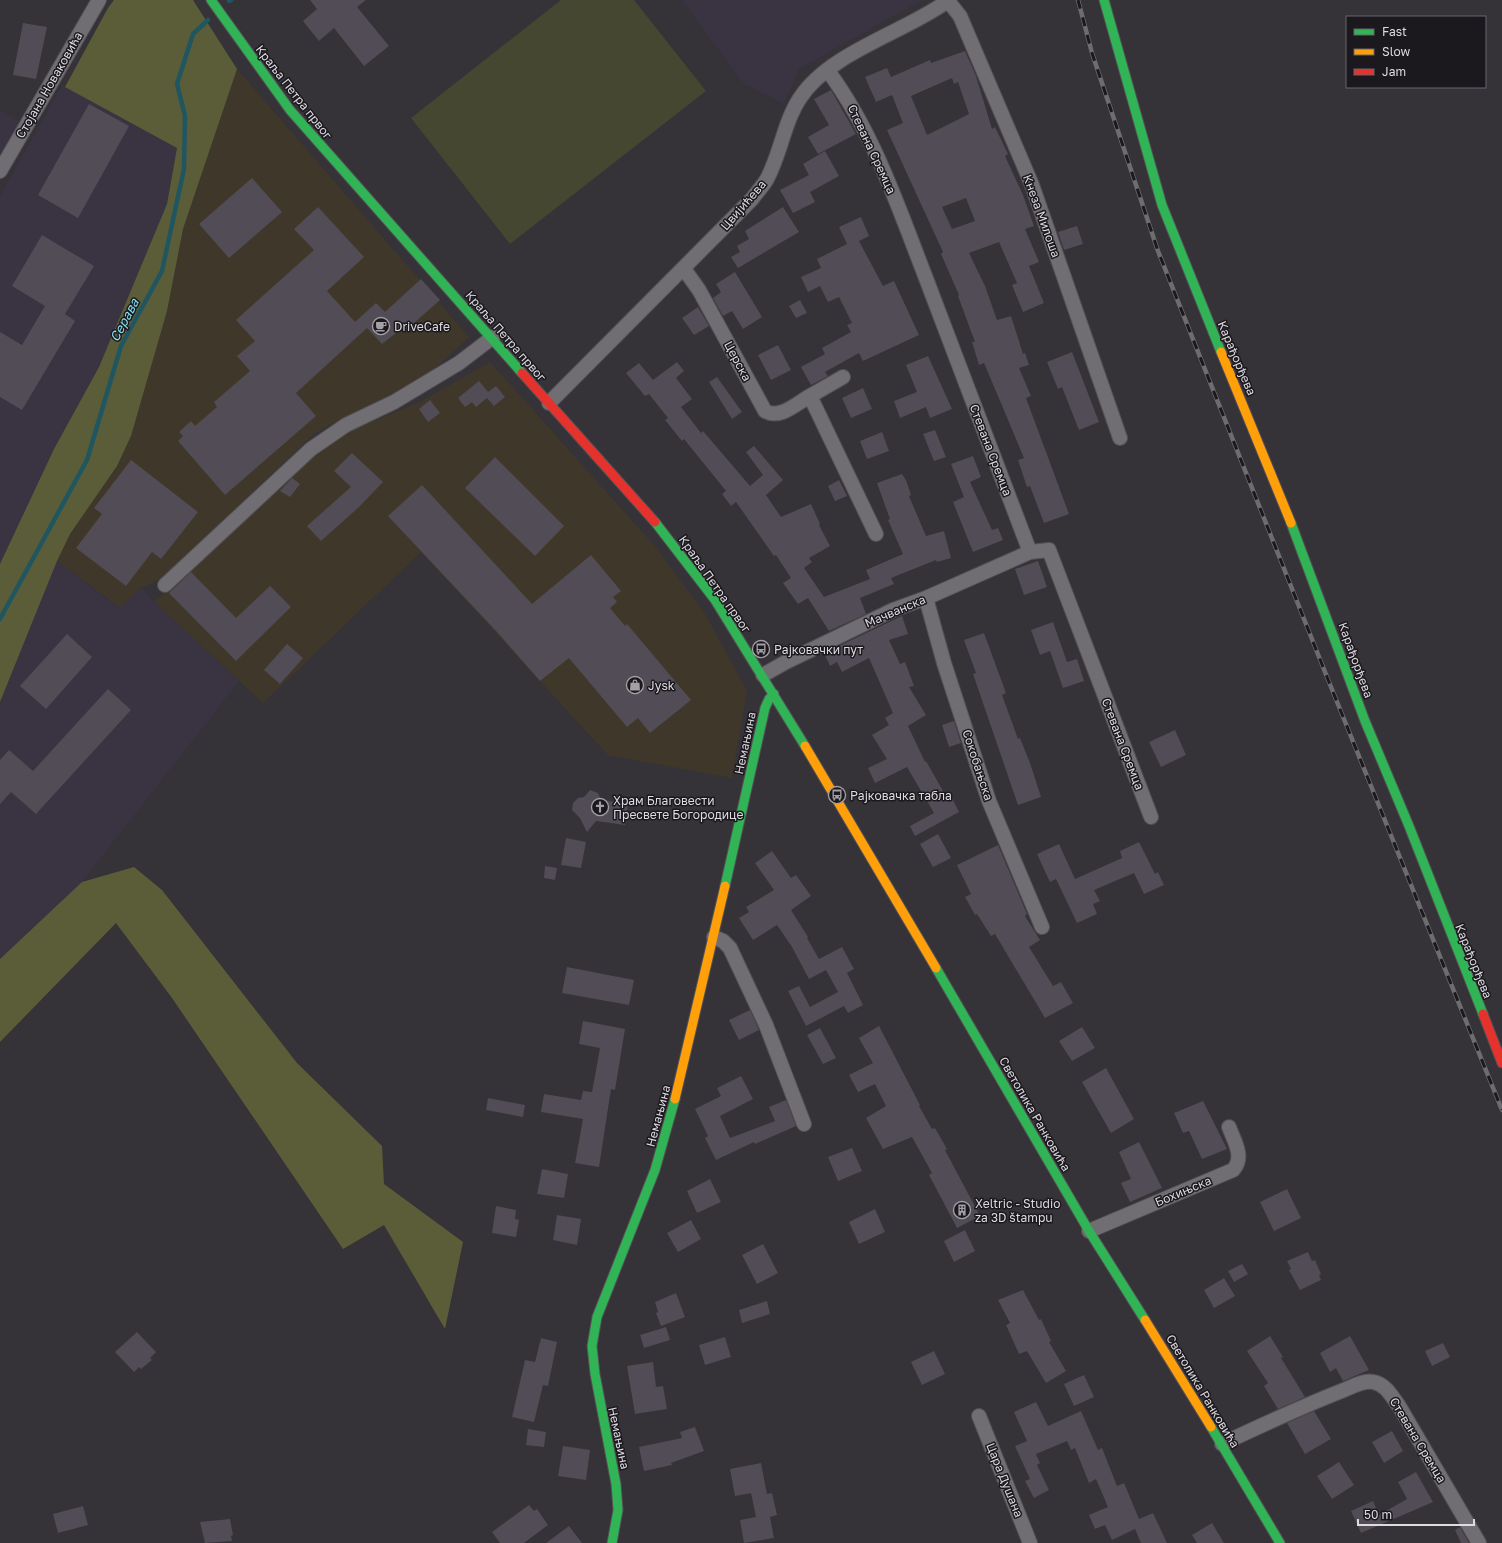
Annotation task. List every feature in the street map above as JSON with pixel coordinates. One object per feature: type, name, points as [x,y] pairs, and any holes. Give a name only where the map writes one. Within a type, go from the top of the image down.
[{"type":"street","name":"Стојана Новаковића","points":[[0,170],[98,0]]},
{"type":"street","name":"Краља Петра првог","points":[[211,0],[256,66],[290,110],[493,337],[688,563],[715,600],[774,694]]},
{"type":"street","name":"Карађорђева","points":[[1104,0],[1162,205],[1185,266],[1265,457],[1328,619],[1365,721],[1409,826],[1502,1063]]},
{"type":"street","name":"Цвијићева","points":[[550,403],[752,199],[766,180],[791,115],[800,98],[813,82],[844,59],[949,1]]},
{"type":"street","name":"Кнеза Милоша","points":[[949,1],[960,16],[1032,184],[1120,438]]},
{"type":"street","name":"Стевана Сремца","points":[[828,71],[844,92],[861,120],[903,219],[1030,552],[1049,550],[1151,817]]},
{"type":"street","name":"Церска","points":[[684,269],[700,290],[765,411],[770,414],[779,414],[844,377]]},
{"type":"street","points":[[164,585],[311,449],[346,425],[394,402],[459,363],[493,337]]},
{"type":"street","points":[[810,396],[876,534]]},
{"type":"street","name":"Мачванска","points":[[763,676],[786,662],[893,610],[926,598],[1030,552]]},
{"type":"street","name":"Сокобањска","points":[[926,598],[944,663],[989,801],[1042,927]]},
{"type":"street","name":"Немањина","points":[[612,1543],[618,1510],[616,1484],[594,1374],[592,1346],[597,1317],[655,1170],[675,1101],[714,937],[765,708],[769,699],[774,694]]},
{"type":"street","name":"Светолика Ранковића","points":[[774,694],[854,827],[1089,1231],[1222,1444],[1280,1543]]},
{"type":"street","points":[[714,937],[723,941],[733,955],[766,1026],[804,1124]]},
{"type":"street","name":"Бохињска","points":[[1089,1231],[1233,1170],[1237,1165],[1240,1156],[1229,1127]]},
{"type":"street","name":"Стевана Сремца","points":[[1222,1444],[1317,1400],[1363,1382],[1374,1382],[1381,1384],[1386,1388],[1399,1406],[1480,1543]]},
{"type":"street","name":"Цара Душана","points":[[979,1416],[1030,1543]]},
{"type":"shaded area","points":[[682,0],[922,0],[799,69],[784,104],[743,83]]},
{"type":"shaded area","points":[[237,69],[469,337],[428,375],[315,433],[161,579],[141,588],[123,610],[57,561],[70,534],[117,466],[131,436],[167,311],[183,229]]},
{"type":"shaded area","points":[[62,85],[177,148],[167,204],[99,367],[54,449],[0,564],[0,196]]},
{"type":"shaded area","points":[[0,110],[24,124],[0,164]]},
{"type":"shaded area","points":[[490,362],[653,544],[705,614],[747,691],[732,778],[608,755],[421,552],[263,703],[154,602],[316,453],[355,429],[420,402]]},
{"type":"shaded area","points":[[57,561],[119,608],[141,588],[154,602],[239,681],[82,882],[0,959],[0,702]]},
{"type":"green space","points":[[114,0],[193,0],[237,69],[183,229],[167,311],[131,436],[117,466],[70,534],[57,561],[0,702],[0,564],[54,449],[99,367],[167,204],[177,148],[65,87],[108,8]]},
{"type":"green space","points":[[561,0],[634,0],[706,91],[510,244],[411,118]]},
{"type":"green space","points":[[134,867],[162,890],[297,1063],[382,1146],[384,1184],[463,1242],[445,1329],[384,1225],[343,1249],[172,998],[116,923],[0,1042],[0,959],[82,882]]},
{"type":"building","points":[[310,0],[366,0],[357,7],[389,46],[364,66],[334,28],[319,41],[303,21],[317,9]]},
{"type":"building","points":[[23,23],[47,27],[36,79],[13,75]]},
{"type":"building","points":[[965,51],[976,76],[992,129],[995,127],[1008,154],[1005,156],[1023,195],[1034,226],[1025,229],[1039,262],[1029,266],[1044,303],[1023,312],[1012,285],[1017,283],[999,242],[969,253],[985,286],[997,320],[1011,316],[1023,354],[1025,353],[1029,365],[1019,368],[1031,396],[1026,398],[1069,514],[1044,523],[1030,486],[1027,487],[1018,460],[1024,458],[984,363],[979,365],[972,342],[975,342],[958,296],[959,295],[941,254],[943,252],[887,130],[903,123],[892,95],[876,102],[865,77],[887,68],[891,77],[930,60],[931,63]],"holes":[[[952,78],[954,84],[958,82],[969,114],[927,135],[911,96]],[[966,198],[975,221],[952,229],[942,207]]]},
{"type":"building","points":[[831,90],[856,134],[818,154],[808,137],[829,125],[814,99]]},
{"type":"building","points":[[89,104],[129,126],[78,218],[38,195]]},
{"type":"building","points":[[825,151],[839,176],[810,192],[815,202],[793,213],[780,190],[809,175],[803,164]]},
{"type":"building","points":[[252,178],[282,212],[229,258],[199,224]]},
{"type":"building","points":[[318,207],[364,257],[327,291],[355,322],[376,303],[385,312],[421,279],[440,300],[405,331],[402,328],[382,344],[367,328],[296,393],[316,416],[225,495],[178,441],[183,436],[179,432],[191,421],[195,426],[217,407],[214,402],[250,371],[237,356],[255,341],[236,320],[314,250],[294,229]]},
{"type":"building","points":[[783,207],[799,232],[738,268],[731,257],[740,252],[737,246],[749,239],[745,231]]},
{"type":"building","points":[[861,217],[869,236],[859,241],[883,286],[894,281],[919,335],[863,361],[859,353],[825,372],[828,376],[811,385],[801,367],[825,354],[822,348],[851,332],[847,325],[852,323],[839,297],[828,302],[820,286],[808,292],[801,277],[821,268],[817,259],[847,244],[839,227]]},
{"type":"building","points":[[1077,226],[1083,244],[1064,250],[1058,232]]},
{"type":"building","points":[[42,235],[94,266],[65,314],[75,321],[22,410],[0,397],[0,332],[22,345],[45,306],[12,286]]},
{"type":"building","points":[[735,272],[762,317],[743,329],[732,311],[723,316],[713,298],[721,292],[716,284]]},
{"type":"building","points":[[800,300],[807,313],[796,318],[789,306]]},
{"type":"building","points":[[698,307],[709,326],[694,335],[682,318]]},
{"type":"building","points":[[778,345],[791,370],[771,380],[758,355]]},
{"type":"building","points":[[1072,352],[1099,422],[1079,430],[1062,387],[1058,389],[1047,362]]},
{"type":"building","points":[[928,356],[952,409],[930,418],[926,407],[900,418],[894,401],[917,392],[906,365]]},
{"type":"building","points":[[677,362],[684,371],[676,378],[692,399],[681,407],[701,433],[703,431],[750,486],[763,475],[746,452],[754,446],[783,480],[766,495],[781,517],[811,504],[820,524],[819,525],[830,546],[809,558],[812,562],[804,568],[824,597],[870,579],[866,570],[903,554],[888,520],[890,519],[877,483],[902,474],[906,480],[911,495],[909,496],[926,536],[944,531],[951,558],[937,562],[936,560],[891,578],[894,584],[860,598],[866,614],[829,631],[808,598],[798,604],[783,583],[791,578],[776,555],[774,556],[736,502],[731,506],[722,494],[726,491],[684,439],[682,441],[665,420],[668,418],[649,394],[645,396],[626,373],[639,363],[653,380]]},
{"type":"building","points":[[717,377],[742,412],[732,419],[709,382]]},
{"type":"building","points":[[479,381],[488,392],[496,386],[505,397],[494,406],[487,398],[476,407],[472,402],[465,407],[458,398]]},
{"type":"building","points":[[863,388],[872,409],[851,418],[842,398]]},
{"type":"building","points":[[430,400],[440,413],[428,422],[419,409]]},
{"type":"building","points":[[935,430],[946,457],[934,461],[923,434]]},
{"type":"building","points":[[882,432],[889,451],[867,459],[860,441]]},
{"type":"building","points":[[352,453],[383,482],[359,507],[321,541],[307,526],[351,487],[334,471]]},
{"type":"building","points":[[973,456],[981,477],[970,482],[992,530],[998,528],[1003,540],[973,552],[953,502],[964,497],[951,464]]},
{"type":"building","points":[[495,457],[564,526],[535,556],[465,488]]},
{"type":"building","points":[[131,460],[198,512],[161,559],[152,552],[126,586],[76,548],[102,514],[94,508]]},
{"type":"building","points":[[292,478],[300,484],[290,497],[280,491]]},
{"type":"building","points":[[839,480],[847,496],[835,501],[828,486]]},
{"type":"building","points":[[422,485],[532,604],[591,555],[621,591],[613,597],[617,602],[610,608],[625,626],[627,624],[691,700],[650,733],[638,718],[627,727],[569,658],[540,681],[498,633],[388,516]]},
{"type":"building","points":[[1038,561],[1047,587],[1024,595],[1015,569]]},
{"type":"building","points":[[191,572],[236,618],[270,586],[291,607],[236,661],[169,593]]},
{"type":"building","points":[[902,616],[908,634],[889,640],[900,664],[905,662],[914,686],[909,687],[926,715],[908,726],[925,762],[926,761],[947,798],[951,796],[959,812],[915,836],[910,826],[934,813],[907,767],[875,783],[868,768],[887,759],[872,735],[889,725],[885,718],[893,713],[869,658],[842,672],[837,662],[830,666],[824,653]]},
{"type":"building","points":[[1053,622],[1067,662],[1077,659],[1084,681],[1063,688],[1050,651],[1040,655],[1031,630]]},
{"type":"building","points":[[984,633],[1006,693],[1002,695],[1018,739],[1020,738],[1030,763],[1041,797],[1018,805],[973,674],[976,673],[964,640]]},
{"type":"building","points":[[67,634],[92,657],[46,709],[20,686]]},
{"type":"building","points":[[287,644],[303,658],[280,684],[264,670]]},
{"type":"building","points":[[108,689],[131,710],[36,814],[11,792],[0,804],[0,760],[9,750],[33,771]]},
{"type":"building","points":[[954,721],[961,743],[949,747],[942,725]]},
{"type":"building","points":[[1175,730],[1186,755],[1161,767],[1149,742]]},
{"type":"building","name":"Храм Благовести Пресвете Богородице","points":[[590,790],[598,793],[601,800],[628,804],[625,825],[596,821],[587,832],[580,818],[572,810],[573,803],[578,798],[584,797]]},
{"type":"building","points":[[938,834],[951,858],[933,867],[920,844]]},
{"type":"building","points":[[566,838],[586,842],[581,868],[561,865]]},
{"type":"building","points":[[1139,842],[1155,874],[1158,872],[1164,885],[1144,894],[1134,873],[1094,890],[1100,901],[1093,904],[1097,914],[1077,923],[1056,879],[1050,882],[1037,854],[1059,844],[1075,879],[1122,858],[1120,851]]},
{"type":"building","points":[[998,845],[1027,914],[1025,916],[1040,940],[1029,947],[1053,986],[1061,982],[1073,1003],[1045,1018],[995,934],[991,936],[977,914],[975,915],[965,897],[971,894],[957,865]]},
{"type":"building","points":[[772,851],[791,878],[796,875],[811,896],[791,910],[808,937],[807,938],[819,959],[842,947],[854,969],[847,973],[863,1005],[848,1013],[844,1006],[806,1026],[788,991],[799,986],[810,1007],[838,992],[826,970],[809,979],[792,947],[777,925],[753,940],[739,918],[749,912],[746,907],[774,890],[755,863]]},
{"type":"building","points":[[545,866],[557,868],[555,880],[544,878]]},
{"type":"building","points":[[567,967],[634,980],[629,1005],[562,993]]},
{"type":"building","points":[[750,1010],[759,1030],[739,1040],[729,1020]]},
{"type":"building","points":[[583,1021],[625,1029],[615,1090],[611,1089],[599,1167],[575,1163],[583,1119],[541,1112],[544,1094],[581,1100],[583,1091],[592,1092],[600,1048],[579,1044]]},
{"type":"building","points":[[879,1026],[920,1105],[919,1106],[932,1129],[935,1128],[947,1149],[945,1150],[980,1216],[957,1228],[929,1175],[932,1173],[912,1137],[883,1149],[866,1118],[886,1106],[875,1084],[858,1092],[849,1075],[873,1063],[859,1038]]},
{"type":"building","points":[[1082,1027],[1095,1048],[1072,1061],[1059,1041]]},
{"type":"building","points":[[820,1028],[836,1058],[823,1064],[807,1035]]},
{"type":"building","points":[[1106,1068],[1134,1119],[1111,1133],[1082,1082]]},
{"type":"building","points":[[741,1076],[753,1099],[720,1116],[730,1138],[775,1121],[769,1107],[786,1100],[796,1126],[755,1144],[754,1142],[716,1160],[705,1138],[708,1136],[695,1109],[721,1096],[717,1088]]},
{"type":"building","points":[[488,1098],[525,1105],[523,1117],[486,1110]]},
{"type":"building","points":[[1203,1101],[1227,1149],[1202,1159],[1189,1131],[1183,1133],[1174,1113]]},
{"type":"building","points":[[1139,1142],[1162,1188],[1130,1202],[1121,1183],[1131,1179],[1119,1152]]},
{"type":"building","points":[[852,1148],[862,1171],[838,1181],[828,1157]]},
{"type":"building","points":[[542,1169],[568,1174],[564,1198],[537,1194]]},
{"type":"building","points":[[710,1179],[721,1202],[697,1213],[687,1191]]},
{"type":"building","points":[[1287,1189],[1301,1218],[1274,1231],[1260,1202]]},
{"type":"building","points":[[496,1206],[516,1210],[515,1219],[519,1220],[516,1237],[492,1233]]},
{"type":"building","points":[[875,1209],[885,1232],[859,1244],[849,1222]]},
{"type":"building","points":[[557,1215],[581,1219],[577,1245],[553,1240]]},
{"type":"building","points":[[691,1220],[701,1239],[678,1252],[667,1233]]},
{"type":"building","points":[[965,1230],[975,1251],[954,1262],[944,1241]]},
{"type":"building","points":[[763,1244],[778,1273],[757,1284],[742,1255]]},
{"type":"building","points":[[1308,1252],[1312,1261],[1315,1260],[1321,1274],[1319,1275],[1321,1280],[1300,1290],[1289,1270],[1291,1269],[1287,1261]]},
{"type":"building","points":[[1242,1264],[1248,1274],[1234,1282],[1228,1271]]},
{"type":"building","points":[[1224,1278],[1235,1296],[1214,1308],[1204,1290]]},
{"type":"building","points":[[1023,1290],[1039,1320],[1041,1319],[1051,1341],[1049,1342],[1066,1371],[1046,1383],[1027,1351],[1019,1354],[1006,1325],[1010,1323],[998,1300]]},
{"type":"building","points":[[676,1293],[685,1317],[661,1326],[656,1313],[658,1312],[655,1302]]},
{"type":"building","points":[[767,1301],[770,1314],[742,1323],[739,1310]]},
{"type":"building","points":[[666,1327],[670,1340],[644,1348],[640,1335]]},
{"type":"building","points":[[137,1332],[156,1352],[150,1358],[152,1360],[141,1369],[139,1367],[134,1372],[115,1352]]},
{"type":"building","points":[[1270,1336],[1283,1357],[1281,1358],[1305,1397],[1278,1409],[1264,1386],[1268,1383],[1247,1351]]},
{"type":"building","points":[[1350,1336],[1369,1370],[1343,1381],[1336,1368],[1330,1372],[1320,1353]]},
{"type":"building","points":[[725,1337],[731,1357],[705,1365],[699,1345]]},
{"type":"building","points":[[541,1338],[557,1342],[548,1386],[543,1385],[534,1422],[512,1417],[525,1360],[535,1362]]},
{"type":"building","points":[[1443,1343],[1450,1357],[1432,1366],[1425,1351]]},
{"type":"building","points":[[934,1351],[945,1374],[922,1385],[911,1362]]},
{"type":"building","points":[[653,1362],[656,1387],[663,1386],[667,1409],[635,1414],[627,1366]]},
{"type":"building","points":[[1084,1375],[1094,1397],[1074,1406],[1064,1384]]},
{"type":"building","points":[[1036,1402],[1048,1426],[1081,1411],[1098,1450],[1102,1448],[1117,1486],[1124,1483],[1139,1519],[1153,1513],[1167,1543],[1141,1543],[1135,1529],[1112,1540],[1105,1525],[1095,1529],[1089,1515],[1108,1507],[1096,1479],[1089,1483],[1075,1448],[1071,1450],[1067,1441],[1036,1454],[1040,1463],[1037,1465],[1049,1490],[1034,1498],[1025,1481],[1030,1479],[1015,1446],[1027,1441],[1014,1412]]},
{"type":"building","points":[[1314,1411],[1331,1439],[1305,1454],[1287,1423]]},
{"type":"building","points":[[695,1427],[704,1451],[671,1463],[672,1465],[644,1471],[639,1447],[682,1438],[680,1432]]},
{"type":"building","points":[[528,1429],[546,1432],[544,1447],[526,1445]]},
{"type":"building","points":[[1392,1431],[1403,1451],[1384,1463],[1372,1442]]},
{"type":"building","points":[[563,1446],[590,1450],[586,1480],[558,1476]]},
{"type":"building","points":[[1339,1462],[1354,1485],[1332,1499],[1317,1476]]},
{"type":"building","points":[[761,1463],[767,1494],[772,1493],[777,1515],[770,1517],[774,1538],[744,1543],[740,1520],[756,1517],[751,1493],[735,1496],[730,1469]]},
{"type":"building","points":[[1416,1472],[1433,1502],[1361,1533],[1351,1511],[1373,1501],[1379,1515],[1407,1499],[1398,1482]]},
{"type":"building","points":[[529,1505],[534,1511],[537,1509],[548,1525],[524,1543],[500,1543],[492,1532]]},
{"type":"building","points":[[83,1506],[88,1525],[58,1533],[53,1514]]},
{"type":"building","points":[[230,1519],[233,1535],[231,1536],[232,1541],[205,1543],[200,1522]]},
{"type":"building","points":[[1212,1523],[1224,1543],[1197,1543],[1192,1535]]},
{"type":"building","points":[[569,1526],[582,1543],[546,1543]]},
{"type":"building","points":[[1460,1527],[1469,1543],[1461,1543],[1455,1530]]},
{"type":"waterway","name":"Серава","points":[[0,619],[87,460],[121,346],[162,271],[184,169],[185,116],[177,84],[193,34],[208,20]]},
{"type":"railway","points":[[1078,0],[1092,53],[1158,251],[1329,682],[1502,1110]]},
{"type":"traffic: fast","points":[[211,0],[290,110],[522,373]]},
{"type":"traffic: fast","points":[[1104,0],[1162,205],[1221,352]]},
{"type":"traffic: fast","points":[[655,522],[715,600],[805,746]]},
{"type":"traffic: fast","points":[[1291,523],[1365,721],[1409,826],[1483,1014]]},
{"type":"traffic: fast","points":[[725,886],[765,708],[769,699],[774,694]]},
{"type":"traffic: fast","points":[[936,968],[1089,1231],[1145,1320]]},
{"type":"traffic: fast","points":[[612,1543],[618,1510],[616,1484],[595,1374],[592,1346],[597,1317],[655,1170],[675,1099]]},
{"type":"traffic: fast","points":[[1211,1427],[1280,1543]]},
{"type":"traffic: slow","points":[[1221,352],[1291,523]]},
{"type":"traffic: slow","points":[[805,746],[936,968]]},
{"type":"traffic: slow","points":[[675,1099],[725,886]]},
{"type":"traffic: slow","points":[[1145,1320],[1211,1427]]},
{"type":"traffic: jam","points":[[522,373],[655,522]]},
{"type":"traffic: jam","points":[[1483,1014],[1502,1063]]},
{"type":"place","name":"DriveCafe","points":[[381,326]]},
{"type":"place","name":"Рајковачки пут","points":[[761,649]]},
{"type":"place","name":"Jysk","points":[[635,685]]},
{"type":"place","name":"Рајковачка табла","points":[[837,795]]},
{"type":"place","name":"Храм Благовести Пресвете Богородице","points":[[600,807]]},
{"type":"place","name":"Xeltric - Studio za 3D štampu","points":[[962,1210]]}]
